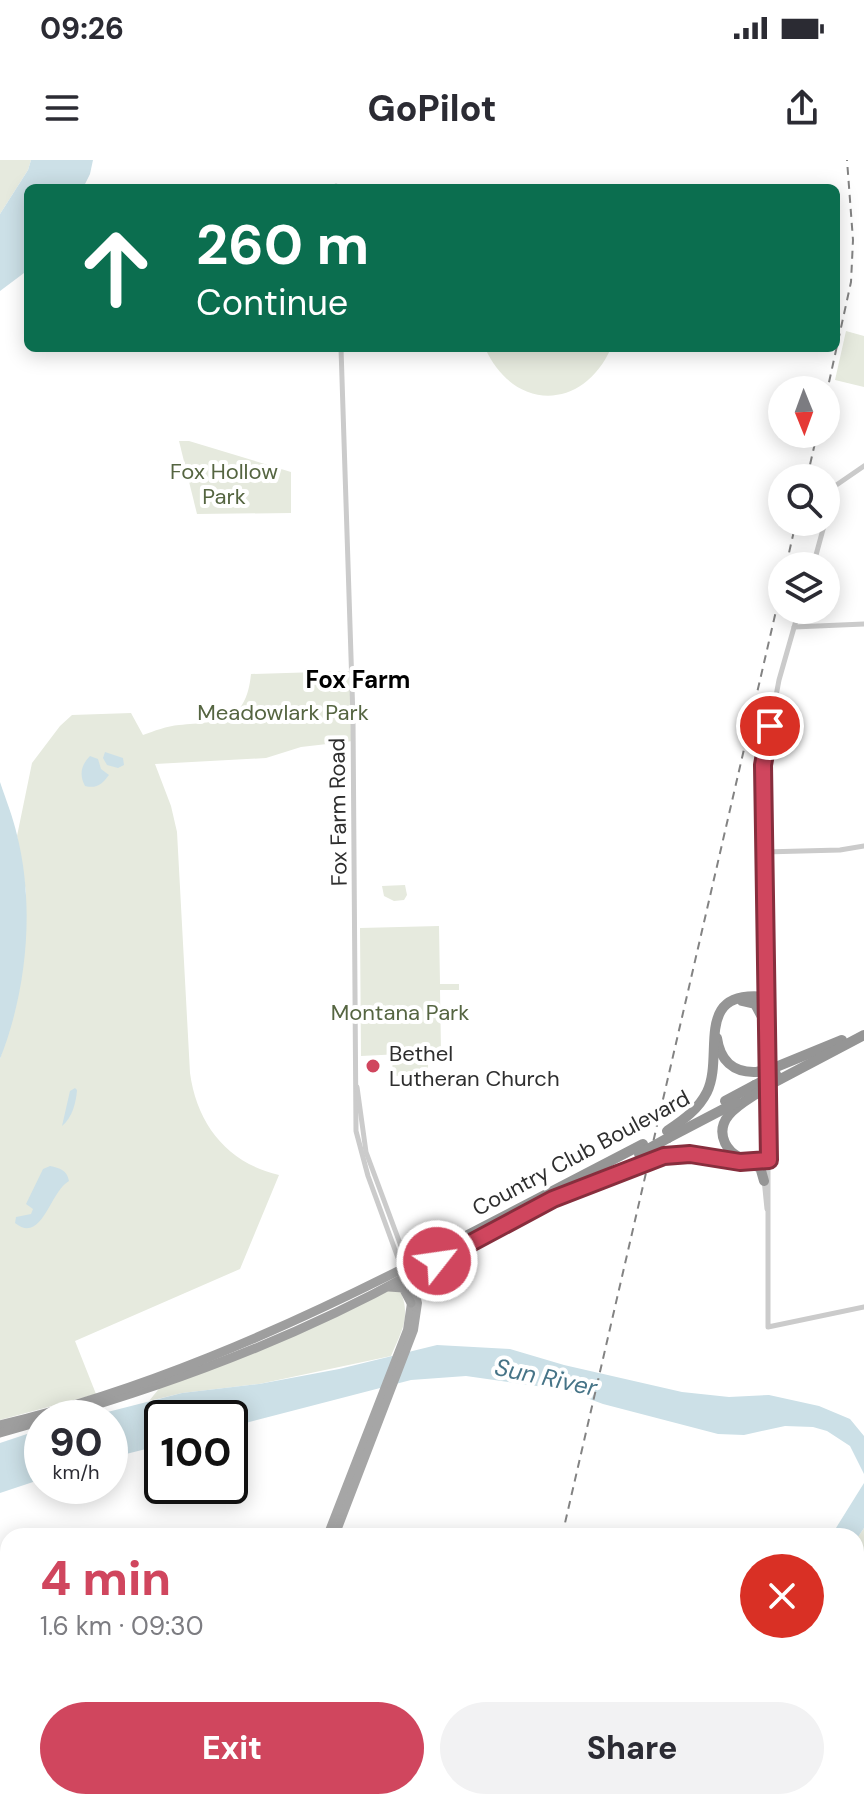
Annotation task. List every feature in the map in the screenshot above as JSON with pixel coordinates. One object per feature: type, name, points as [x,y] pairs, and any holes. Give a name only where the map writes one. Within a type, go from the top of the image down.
[{"type":"highway","points":[[668,1135],[694,1111],[708,1091],[714,1029],[723,1010],[743,997],[765,997]]},
{"type":"highway","points":[[765,997],[742,1001],[730,1007],[720,1019],[717,1044],[722,1057],[731,1066],[774,1077]]},
{"type":"highway","points":[[742,1001],[755,1004],[762,1017]]},
{"type":"highway","name":"Country Club Boulevard","points":[[0,1425],[184,1368],[407,1271],[640,1154],[668,1135],[756,1090],[864,1028]]},
{"type":"highway","name":"Country Club Boulevard","points":[[774,1077],[864,1037]]},
{"type":"highway","points":[[756,1090],[729,1114],[723,1126],[723,1138],[737,1156],[766,1160]]},
{"type":"highway","points":[[640,1154],[690,1154],[757,1165],[762,1170],[764,1181]]},
{"type":"highway","name":"Country Club Boulevard","points":[[115,1400],[308,1325],[386,1287],[407,1271],[640,1154]]},
{"type":"highway","points":[[732,1161],[766,1160]]},
{"type":"highway","points":[[386,1287],[403,1288],[411,1303]]},
{"type":"highway","points":[[0,1433],[24,1426]]},
{"type":"main road","points":[[407,1271],[411,1303],[408,1338]]},
{"type":"main road","points":[[330,1528],[408,1338],[418,1303],[407,1271]]},
{"type":"main road","points":[[338,1528],[378,1415]]},
{"type":"street","name":"Fox Farm Road","points":[[341,352],[353,718],[356,1084],[366,1152],[407,1271]]},
{"type":"street","points":[[840,482],[864,466]]},
{"type":"street","points":[[766,739],[795,624]]},
{"type":"street","points":[[794,627],[864,624]]},
{"type":"street","points":[[762,697],[767,707],[763,765],[767,1014],[764,1181],[767,1210]]},
{"type":"street","points":[[764,852],[840,850],[864,846]]},
{"type":"street","points":[[765,997],[762,1017],[768,1327],[863,1308]]},
{"type":"green space","points":[[0,160],[31,160],[0,214]]},
{"type":"green space","points":[[846,331],[864,336],[864,387],[840,381],[840,376],[836,376]]},
{"type":"green space","points":[[487,352],[609,352],[599,369],[584,384],[566,393],[548,396],[530,393],[513,384]]},
{"type":"green space","name":"Fox Hollow Park","points":[[179,441],[189,441],[291,472],[291,513],[197,514]]},
{"type":"green space","name":"Meadowlark Park","points":[[351,671],[353,741],[301,747],[266,758],[155,764],[177,832],[190,1073],[194,1092],[208,1125],[230,1151],[244,1161],[279,1175],[240,1269],[75,1341],[96,1394],[74,1400],[24,1400],[24,1414],[0,1420],[0,1059],[19,991],[26,932],[26,892],[17,836],[32,763],[72,715],[131,713],[143,735],[170,726],[228,717],[243,702],[251,674]]},
{"type":"green space","points":[[405,885],[407,895],[404,900],[394,901],[384,896],[382,886]]},
{"type":"green space","name":"Montana Park","points":[[439,926],[440,984],[459,984],[459,990],[440,990],[441,1052],[361,1056],[360,928]]},
{"type":"green space","points":[[428,1056],[428,1075],[393,1076],[392,1057]]},
{"type":"green space","points":[[390,1288],[399,1288],[403,1298],[405,1315],[402,1330],[391,1356],[259,1384],[150,1400],[162,1385]]},
{"type":"water","points":[[31,160],[93,160],[85,184],[24,184],[24,273],[0,291],[0,214]]},
{"type":"water","points":[[105,752],[123,758],[124,765],[118,768],[107,765],[103,758]]},
{"type":"water","points":[[90,756],[98,759],[101,769],[109,775],[93,787],[85,786],[82,774]]},
{"type":"water","points":[[0,782],[23,862],[27,919],[17,1005],[0,1059]]},
{"type":"water","points":[[75,1088],[73,1110],[62,1126],[70,1091]]},
{"type":"water","points":[[50,1166],[62,1170],[69,1181],[39,1222],[24,1228],[15,1223],[16,1217],[31,1214],[33,1209],[26,1204],[43,1169]]},
{"type":"water","name":"Sun River","points":[[437,1345],[510,1349],[564,1365],[682,1392],[729,1397],[769,1395],[819,1406],[850,1419],[864,1436],[864,1474],[850,1446],[827,1431],[813,1427],[785,1426],[744,1435],[718,1434],[603,1404],[565,1390],[466,1376],[411,1380],[248,1422],[248,1400],[155,1400],[339,1369]]},
{"type":"water","points":[[144,1403],[144,1450],[128,1454],[128,1407]]},
{"type":"water","points":[[24,1435],[24,1485],[0,1493],[0,1443]]},
{"type":"water","points":[[864,1483],[864,1528],[836,1528]]},
{"type":"railway","points":[[840,332],[851,282],[853,240],[847,160]]},
{"type":"railway","points":[[830,376],[836,352]]},
{"type":"railway","points":[[810,464],[814,448]]},
{"type":"railway","points":[[789,552],[793,536]]},
{"type":"railway","points":[[564,1528],[773,624]]},
{"type":"place","name":"Bethel Lutheran Church","points":[[373,1066]]},
{"type":"district","name":"Fox Farm","points":[[358,679]]},
{"type":"route","points":[[437,1261],[553,1199],[664,1156],[690,1154],[740,1162],[769,1160],[763,765],[770,726]]}]
